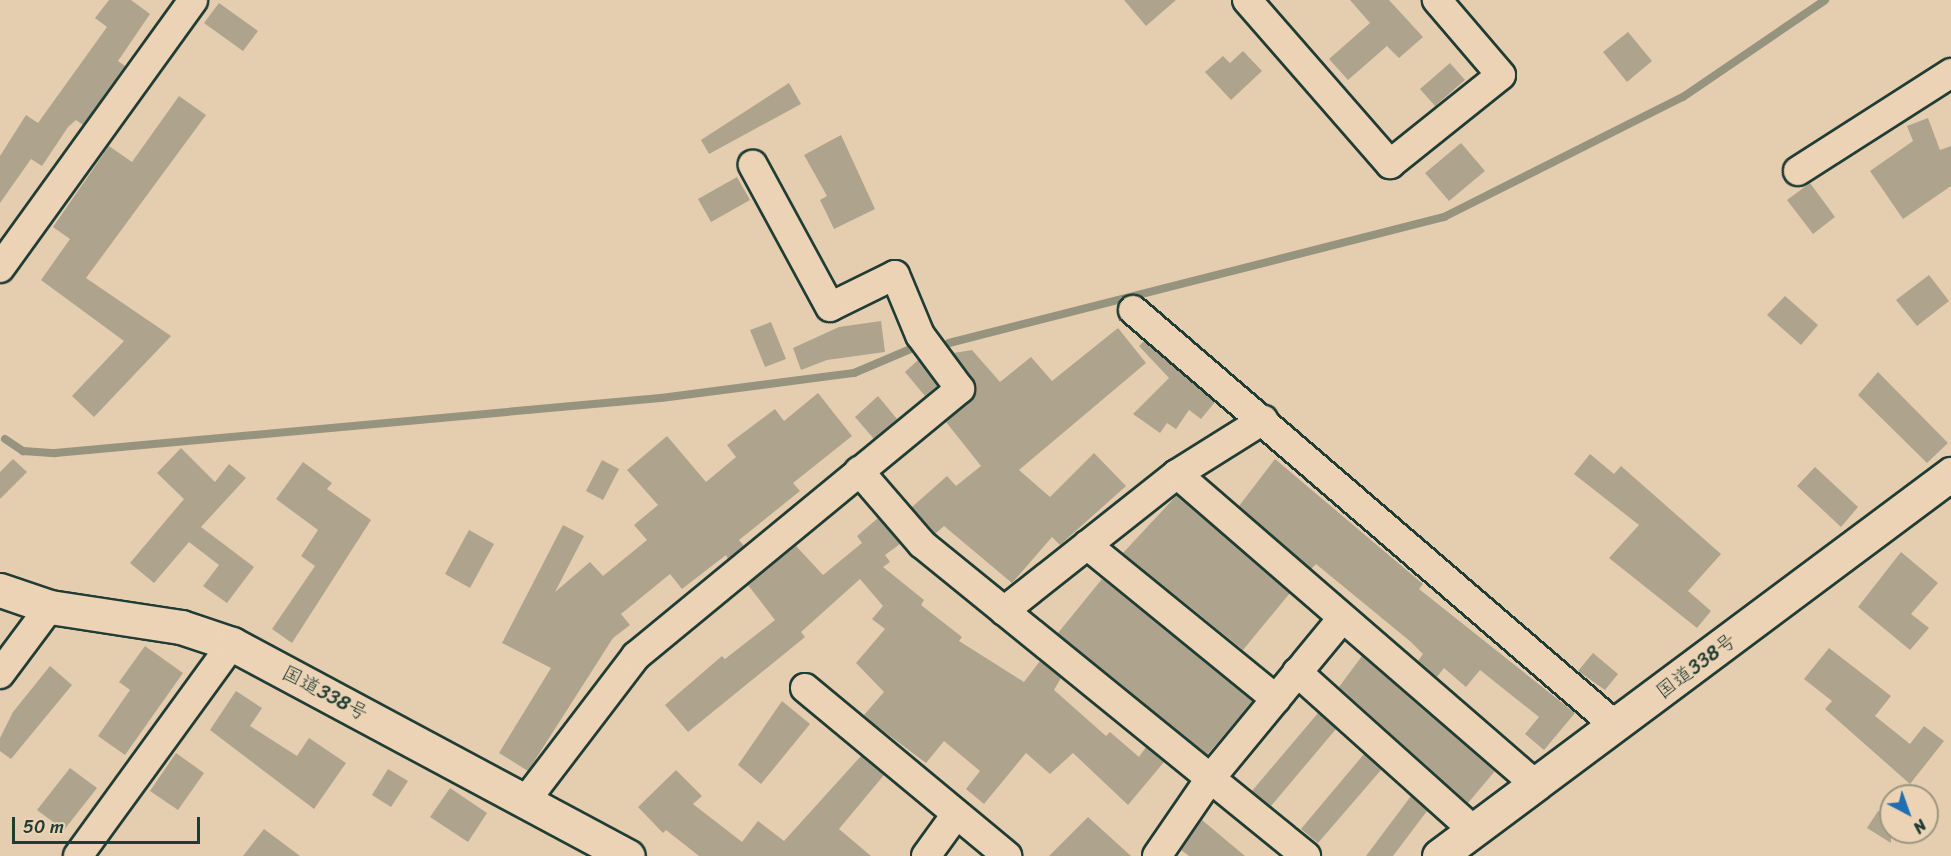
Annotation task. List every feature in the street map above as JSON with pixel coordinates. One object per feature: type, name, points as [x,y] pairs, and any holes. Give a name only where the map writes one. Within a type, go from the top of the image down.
[{"type":"highway","name":"国道338号","points":[[1439,856],[1951,474]]},
{"type":"highway","name":"国道338号","points":[[0,590],[50,607],[181,627],[232,644],[527,799],[628,856]]},
{"type":"street","points":[[0,268],[193,0]]},
{"type":"street","points":[[1247,0],[1390,164],[1501,75],[1437,0]]},
{"type":"street","points":[[1798,171],[1951,74]]},
{"type":"street","points":[[527,799],[636,656],[960,389],[920,335],[896,275],[830,307],[753,165]]},
{"type":"street","points":[[1133,310],[1616,726]]},
{"type":"street","points":[[1004,611],[1177,474],[1263,420]]},
{"type":"street","points":[[859,471],[922,544],[1209,780],[1306,856]]},
{"type":"street","points":[[1177,474],[1341,620],[1536,785]]},
{"type":"street","points":[[1087,545],[1276,699]]},
{"type":"street","points":[[0,674],[50,607]]},
{"type":"street","points":[[1157,856],[1209,780],[1341,620]]},
{"type":"street","points":[[78,856],[232,644]]},
{"type":"street","points":[[1298,672],[1474,831]]},
{"type":"street","points":[[805,688],[955,816],[1006,856]]},
{"type":"street","points":[[926,856],[955,816]]},
{"type":"building","points":[[109,0],[131,0],[150,14],[118,61],[125,66],[83,125],[76,120],[68,127],[42,166],[31,159],[0,203],[0,156],[26,115],[38,123],[107,27],[95,18]]},
{"type":"building","points":[[1124,0],[1176,0],[1146,26]]},
{"type":"building","points":[[1350,0],[1389,0],[1423,37],[1399,58],[1387,46],[1348,80],[1329,59],[1370,23]]},
{"type":"building","points":[[219,3],[258,31],[243,51],[204,23]]},
{"type":"building","points":[[1628,32],[1652,61],[1627,82],[1603,52]]},
{"type":"building","points":[[1243,51],[1262,71],[1231,100],[1205,72],[1223,56],[1230,63]]},
{"type":"building","points":[[1450,63],[1465,80],[1435,106],[1420,89]]},
{"type":"building","points":[[789,83],[801,104],[709,154],[701,140]]},
{"type":"building","points":[[179,96],[206,115],[86,278],[171,336],[94,417],[72,396],[124,341],[41,280],[70,239],[53,227],[109,146],[132,162]]},
{"type":"building","points":[[1928,118],[1940,150],[1951,146],[1951,186],[1903,219],[1870,171],[1913,141],[1907,126]]},
{"type":"building","points":[[841,135],[875,209],[834,229],[820,200],[827,196],[804,155]]},
{"type":"building","points":[[1461,143],[1485,171],[1449,201],[1425,173]]},
{"type":"building","points":[[737,177],[750,200],[711,222],[698,199]]},
{"type":"building","points":[[1810,183],[1835,217],[1813,234],[1787,200]]},
{"type":"building","points":[[1929,275],[1949,301],[1917,326],[1896,300]]},
{"type":"building","points":[[1785,296],[1818,325],[1801,345],[1767,315]]},
{"type":"building","points":[[881,321],[885,352],[827,360],[801,370],[793,348],[839,327]]},
{"type":"building","points":[[771,322],[786,359],[765,367],[750,330]]},
{"type":"building","points":[[1118,328],[1146,363],[1019,470],[1050,497],[1094,453],[1126,486],[1060,545],[1052,537],[1012,583],[944,526],[935,534],[912,507],[947,476],[956,486],[981,466],[946,422],[971,401],[976,387],[954,353],[972,350],[1000,382],[1031,357],[1052,381]]},
{"type":"building","points":[[1144,341],[1215,402],[1201,419],[1189,410],[1176,429],[1167,423],[1160,433],[1133,414],[1169,378],[1139,346]]},
{"type":"building","points":[[918,360],[937,386],[925,396],[905,372]]},
{"type":"building","points":[[1878,372],[1948,443],[1927,463],[1858,395]]},
{"type":"building","points":[[818,393],[852,436],[793,483],[800,491],[739,540],[744,546],[728,559],[726,555],[682,589],[670,574],[621,614],[630,625],[613,638],[528,771],[499,753],[551,668],[502,643],[563,525],[584,536],[555,592],[590,562],[603,576],[647,540],[634,525],[658,505],[627,470],[667,436],[706,482],[736,457],[727,445],[775,409],[784,421]]},
{"type":"building","points":[[878,396],[897,419],[874,439],[855,417]]},
{"type":"building","points":[[181,448],[215,482],[229,464],[246,478],[201,527],[254,567],[227,603],[203,586],[219,565],[189,542],[154,583],[130,563],[184,499],[157,473]]},
{"type":"building","points":[[1590,454],[1614,474],[1621,466],[1721,554],[1688,591],[1711,611],[1697,628],[1609,558],[1639,525],[1574,474]]},
{"type":"building","points":[[13,459],[27,472],[0,499],[0,472]]},
{"type":"building","points":[[1275,459],[1423,584],[1419,589],[1575,713],[1544,750],[1525,734],[1539,717],[1480,670],[1466,687],[1444,668],[1437,677],[1418,661],[1423,654],[1411,642],[1316,564],[1311,569],[1239,506]]},
{"type":"building","points":[[602,460],[619,469],[603,500],[586,491]]},
{"type":"building","points":[[303,462],[332,483],[327,489],[371,520],[292,643],[272,629],[315,566],[301,556],[318,530],[276,499]]},
{"type":"building","points":[[1815,467],[1858,507],[1841,527],[1797,486]]},
{"type":"building","points":[[1177,495],[1290,593],[1243,650],[1123,553]]},
{"type":"building","points":[[878,518],[900,544],[885,555],[890,562],[883,567],[924,600],[921,605],[962,637],[959,641],[1024,682],[1040,661],[1061,678],[1054,690],[1106,736],[1110,732],[1139,757],[1146,747],[1164,762],[1128,805],[1073,753],[1050,774],[1026,753],[984,804],[966,789],[980,771],[944,741],[926,763],[874,724],[864,715],[884,692],[856,663],[885,629],[872,619],[883,606],[860,579],[801,632],[805,637],[688,732],[665,705],[722,656],[725,659],[775,620],[748,585],[796,546],[823,575],[862,543],[857,536]]},
{"type":"building","points":[[469,530],[494,544],[470,588],[445,574]]},
{"type":"building","points":[[1901,552],[1938,583],[1911,614],[1929,628],[1910,650],[1858,607]]},
{"type":"building","points":[[1102,579],[1253,701],[1207,755],[1058,633]]},
{"type":"building","points":[[145,646],[183,673],[125,755],[98,736],[130,690],[119,682]]},
{"type":"building","points":[[1829,648],[1891,696],[1875,716],[1910,744],[1924,726],[1944,741],[1910,784],[1825,709],[1832,701],[1804,679]]},
{"type":"building","points":[[1593,653],[1618,674],[1605,690],[1578,671]]},
{"type":"building","points":[[1362,656],[1495,771],[1468,803],[1339,687]]},
{"type":"building","points":[[50,666],[72,685],[11,759],[0,751],[0,738],[13,712]]},
{"type":"building","points":[[236,691],[262,708],[250,726],[297,756],[309,738],[346,763],[314,809],[210,730]]},
{"type":"building","points":[[782,701],[810,724],[761,784],[738,765]]},
{"type":"building","points":[[1318,713],[1336,729],[1271,806],[1252,791]]},
{"type":"building","points":[[176,753],[204,773],[178,810],[150,791]]},
{"type":"building","points":[[1364,754],[1381,770],[1318,843],[1301,829]]},
{"type":"building","points":[[861,756],[884,775],[839,829],[871,856],[699,856],[666,830],[663,833],[638,807],[676,770],[702,796],[693,804],[742,842],[758,821],[784,841]]},
{"type":"building","points":[[70,768],[97,788],[64,830],[37,810]]},
{"type":"building","points":[[388,769],[408,781],[391,807],[372,795]]},
{"type":"building","points":[[450,788],[487,813],[468,842],[430,817]]},
{"type":"building","points":[[1411,796],[1427,811],[1393,856],[1366,856]]},
{"type":"building","points":[[1878,811],[1879,812],[1879,836],[1867,828]]},
{"type":"building","points":[[1088,817],[1131,856],[1049,856]]},
{"type":"building","points":[[1202,820],[1245,856],[1189,856],[1181,850]]},
{"type":"building","points":[[264,829],[300,856],[243,856]]},
{"type":"waterway","points":[[949,343],[1444,217],[1683,97],[1825,0]]},
{"type":"waterway","points":[[5,439],[23,451],[55,453],[661,398],[854,373],[913,348]]}]
